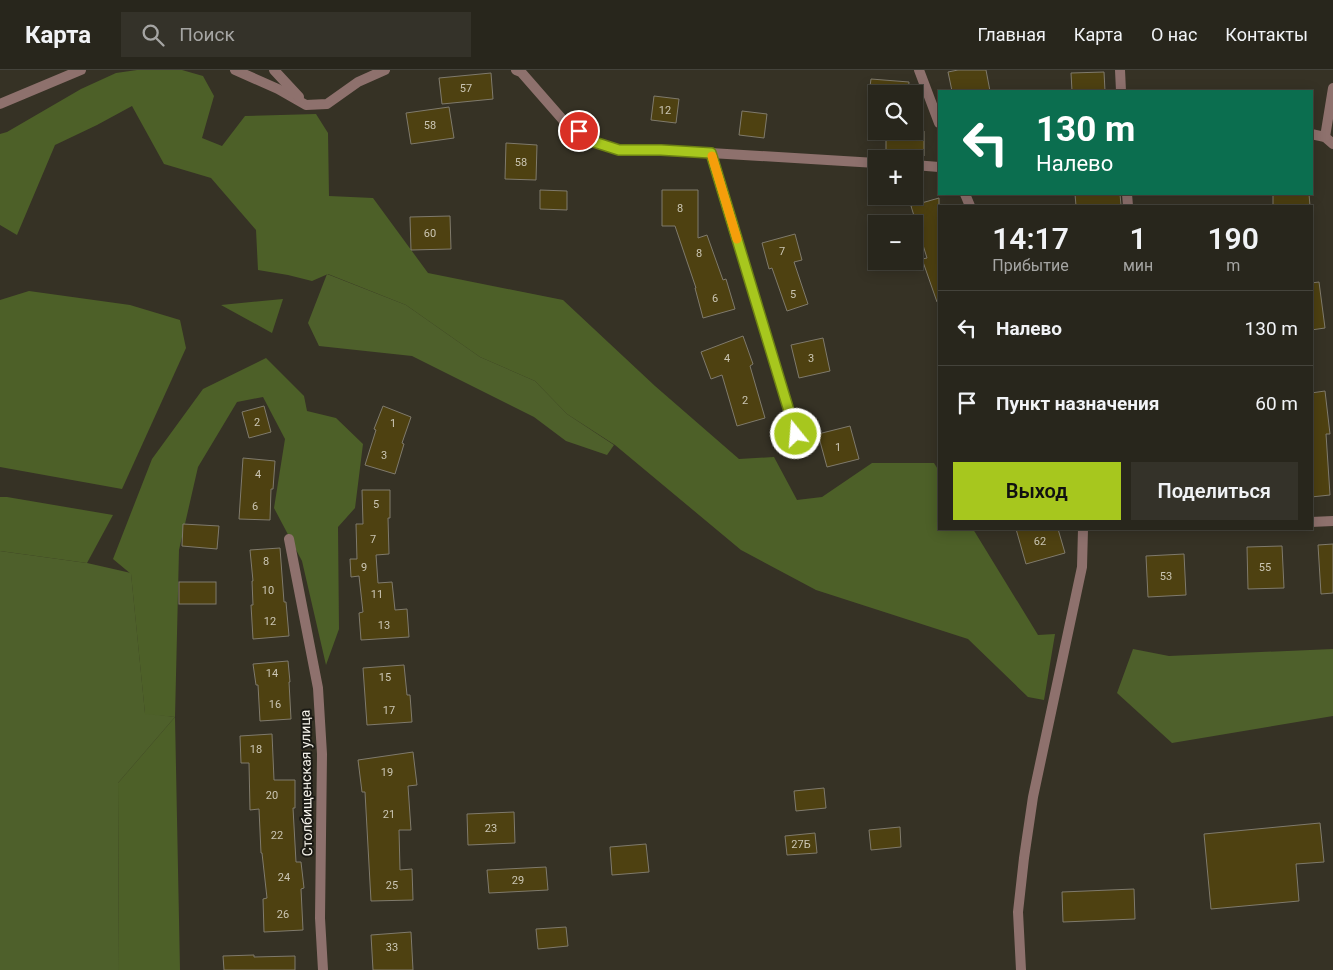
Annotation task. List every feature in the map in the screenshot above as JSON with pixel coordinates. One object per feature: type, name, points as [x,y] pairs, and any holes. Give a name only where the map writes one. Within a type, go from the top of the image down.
[{"type":"street","points":[[0,104],[81,70]]},
{"type":"street","points":[[235,70],[278,89],[306,105],[327,104],[358,82],[385,70]]},
{"type":"street","points":[[274,70],[306,105]]},
{"type":"street","points":[[516,70],[522,72],[564,120],[594,142],[619,150],[661,150],[868,163]]},
{"type":"street","points":[[918,70],[938,120]]},
{"type":"street","points":[[1120,70],[1122,90]]},
{"type":"street","points":[[1313,135],[1329,141],[1333,88]]},
{"type":"street","points":[[711,153],[802,453]]},
{"type":"street","points":[[923,166],[938,167]]},
{"type":"street","points":[[1313,522],[1333,521]]},
{"type":"street","points":[[1021,970],[1018,912],[1024,858],[1033,797],[1082,567],[1083,530]]},
{"type":"street","name":"Столбищенская улица","points":[[288,539],[318,688],[322,754],[320,918],[323,970]]},
{"type":"green space","points":[[137,70],[182,70],[203,76],[214,96],[202,138],[222,146],[245,116],[316,114],[328,133],[329,196],[373,198],[428,273],[563,300],[655,386],[739,459],[774,457],[797,500],[822,497],[872,463],[934,463],[938,469],[938,530],[974,530],[1038,635],[1055,634],[1044,700],[1028,697],[968,639],[816,590],[741,550],[615,445],[567,414],[535,381],[480,357],[406,305],[328,274],[312,281],[258,270],[256,230],[211,178],[164,164],[132,106],[55,145],[17,235],[0,225],[0,134],[7,132],[81,89],[116,73]]},
{"type":"green space","points":[[327,274],[406,305],[480,357],[535,381],[567,414],[614,445],[607,455],[566,441],[534,417],[412,356],[319,346],[308,323]]},
{"type":"green space","points":[[29,291],[130,305],[180,320],[186,348],[122,489],[0,467],[0,300]]},
{"type":"green space","points":[[283,299],[272,333],[221,305]]},
{"type":"green space","points":[[266,358],[304,396],[307,411],[336,418],[363,444],[355,508],[338,527],[339,629],[326,665],[302,561],[274,508],[285,439],[263,397],[237,402],[198,467],[179,550],[175,717],[145,714],[131,574],[113,559],[152,459],[203,389]]},
{"type":"green space","points":[[0,497],[113,515],[87,563],[0,551]]},
{"type":"green space","points":[[0,551],[87,563],[131,573],[145,713],[175,717],[118,783],[119,970],[0,970]]},
{"type":"green space","points":[[1133,649],[1169,656],[1333,649],[1333,716],[1172,743],[1117,693]]},
{"type":"green space","points":[[175,717],[180,970],[119,970],[118,783]]},
{"type":"building","points":[[986,70],[990,90],[952,90],[948,72]]},
{"type":"building","points":[[1104,72],[1105,90],[1072,90],[1071,73]]},
{"type":"building","points":[[491,73],[493,99],[442,104],[439,78]]},
{"type":"building","points":[[871,79],[909,82],[909,85],[870,85]]},
{"type":"building","points":[[654,96],[679,99],[676,123],[651,120]]},
{"type":"building","points":[[449,107],[454,138],[411,144],[406,113]]},
{"type":"building","points":[[742,111],[767,114],[764,138],[739,135]]},
{"type":"building","points":[[924,131],[924,156],[923,150],[886,150],[886,140],[923,140]]},
{"type":"building","points":[[506,143],[537,145],[536,180],[505,179]]},
{"type":"building","points":[[540,190],[567,191],[567,210],[540,209]]},
{"type":"building","points":[[662,190],[698,190],[698,238],[707,235],[723,280],[726,279],[735,309],[703,318],[696,288],[675,226],[662,226]]},
{"type":"building","points":[[1075,195],[1120,195],[1121,205],[1076,205]]},
{"type":"building","points":[[1273,195],[1309,195],[1310,205],[1273,205]]},
{"type":"building","points":[[939,198],[937,302],[923,262],[923,259],[927,258],[923,245],[923,215],[914,215],[911,206],[923,205],[923,203]]},
{"type":"building","points":[[450,216],[451,249],[411,250],[410,217]]},
{"type":"building","points":[[795,234],[802,260],[794,262],[808,304],[787,311],[772,268],[769,269],[762,243]]},
{"type":"building","points":[[1319,282],[1325,328],[1313,330],[1313,283]]},
{"type":"building","points":[[743,336],[753,364],[750,366],[765,418],[737,426],[722,375],[711,379],[701,352]]},
{"type":"building","points":[[823,338],[830,371],[799,378],[791,345]]},
{"type":"building","points":[[1325,391],[1330,434],[1326,434],[1330,495],[1313,497],[1313,393]]},
{"type":"building","points":[[264,406],[271,432],[249,438],[242,412]]},
{"type":"building","points":[[383,406],[411,417],[402,443],[404,444],[395,474],[365,465],[376,430],[374,429]]},
{"type":"building","points":[[850,426],[859,459],[827,467],[818,434]]},
{"type":"building","points":[[243,458],[275,461],[273,489],[271,489],[270,520],[239,519]]},
{"type":"building","points":[[362,490],[390,490],[390,518],[388,518],[389,554],[376,555],[378,583],[392,582],[395,610],[407,609],[409,637],[361,640],[359,613],[363,612],[359,576],[351,577],[350,559],[357,559],[356,524],[363,524]]},
{"type":"building","points":[[183,524],[219,526],[217,549],[182,546]]},
{"type":"building","points":[[1016,530],[1058,530],[1065,553],[1026,564]]},
{"type":"building","points":[[1333,544],[1333,593],[1321,594],[1318,545]]},
{"type":"building","points":[[1282,546],[1284,588],[1248,589],[1247,547]]},
{"type":"building","points":[[280,548],[284,602],[286,602],[289,636],[253,639],[251,605],[253,605],[253,581],[250,550]]},
{"type":"building","points":[[1184,554],[1186,595],[1148,597],[1146,556]]},
{"type":"building","points":[[179,582],[216,582],[216,604],[179,604]]},
{"type":"building","points":[[288,661],[291,719],[260,721],[258,685],[256,685],[253,664]]},
{"type":"building","points":[[404,665],[407,695],[410,695],[412,722],[367,725],[363,668]]},
{"type":"building","points":[[272,734],[274,780],[295,780],[295,808],[293,808],[296,862],[301,862],[304,888],[301,889],[303,930],[264,932],[263,899],[267,898],[261,853],[259,809],[250,810],[249,763],[241,763],[240,736]]},
{"type":"building","points":[[413,752],[417,785],[408,786],[411,830],[399,830],[400,870],[412,869],[413,900],[371,901],[365,792],[362,792],[358,760]]},
{"type":"building","points":[[824,788],[826,808],[796,811],[794,791]]},
{"type":"building","points":[[514,812],[515,843],[468,845],[467,814]]},
{"type":"building","points":[[1320,823],[1324,862],[1296,864],[1299,901],[1211,909],[1204,834]]},
{"type":"building","points":[[900,827],[901,847],[871,850],[869,830]]},
{"type":"building","points":[[815,833],[817,853],[787,855],[785,836]]},
{"type":"building","points":[[646,844],[649,872],[612,875],[610,847]]},
{"type":"building","points":[[546,867],[548,890],[489,893],[487,870]]},
{"type":"building","points":[[1134,889],[1135,919],[1063,922],[1062,892]]},
{"type":"building","points":[[566,927],[568,946],[538,949],[536,929]]},
{"type":"building","points":[[411,932],[413,970],[373,970],[371,935]]},
{"type":"building","points":[[254,955],[254,957],[295,956],[295,970],[224,970],[223,956]]},
{"type":"slow traffic","points":[[712,156],[737,239]]},
{"type":"route","points":[[579,131],[594,142],[619,150],[711,153],[796,434]]}]
